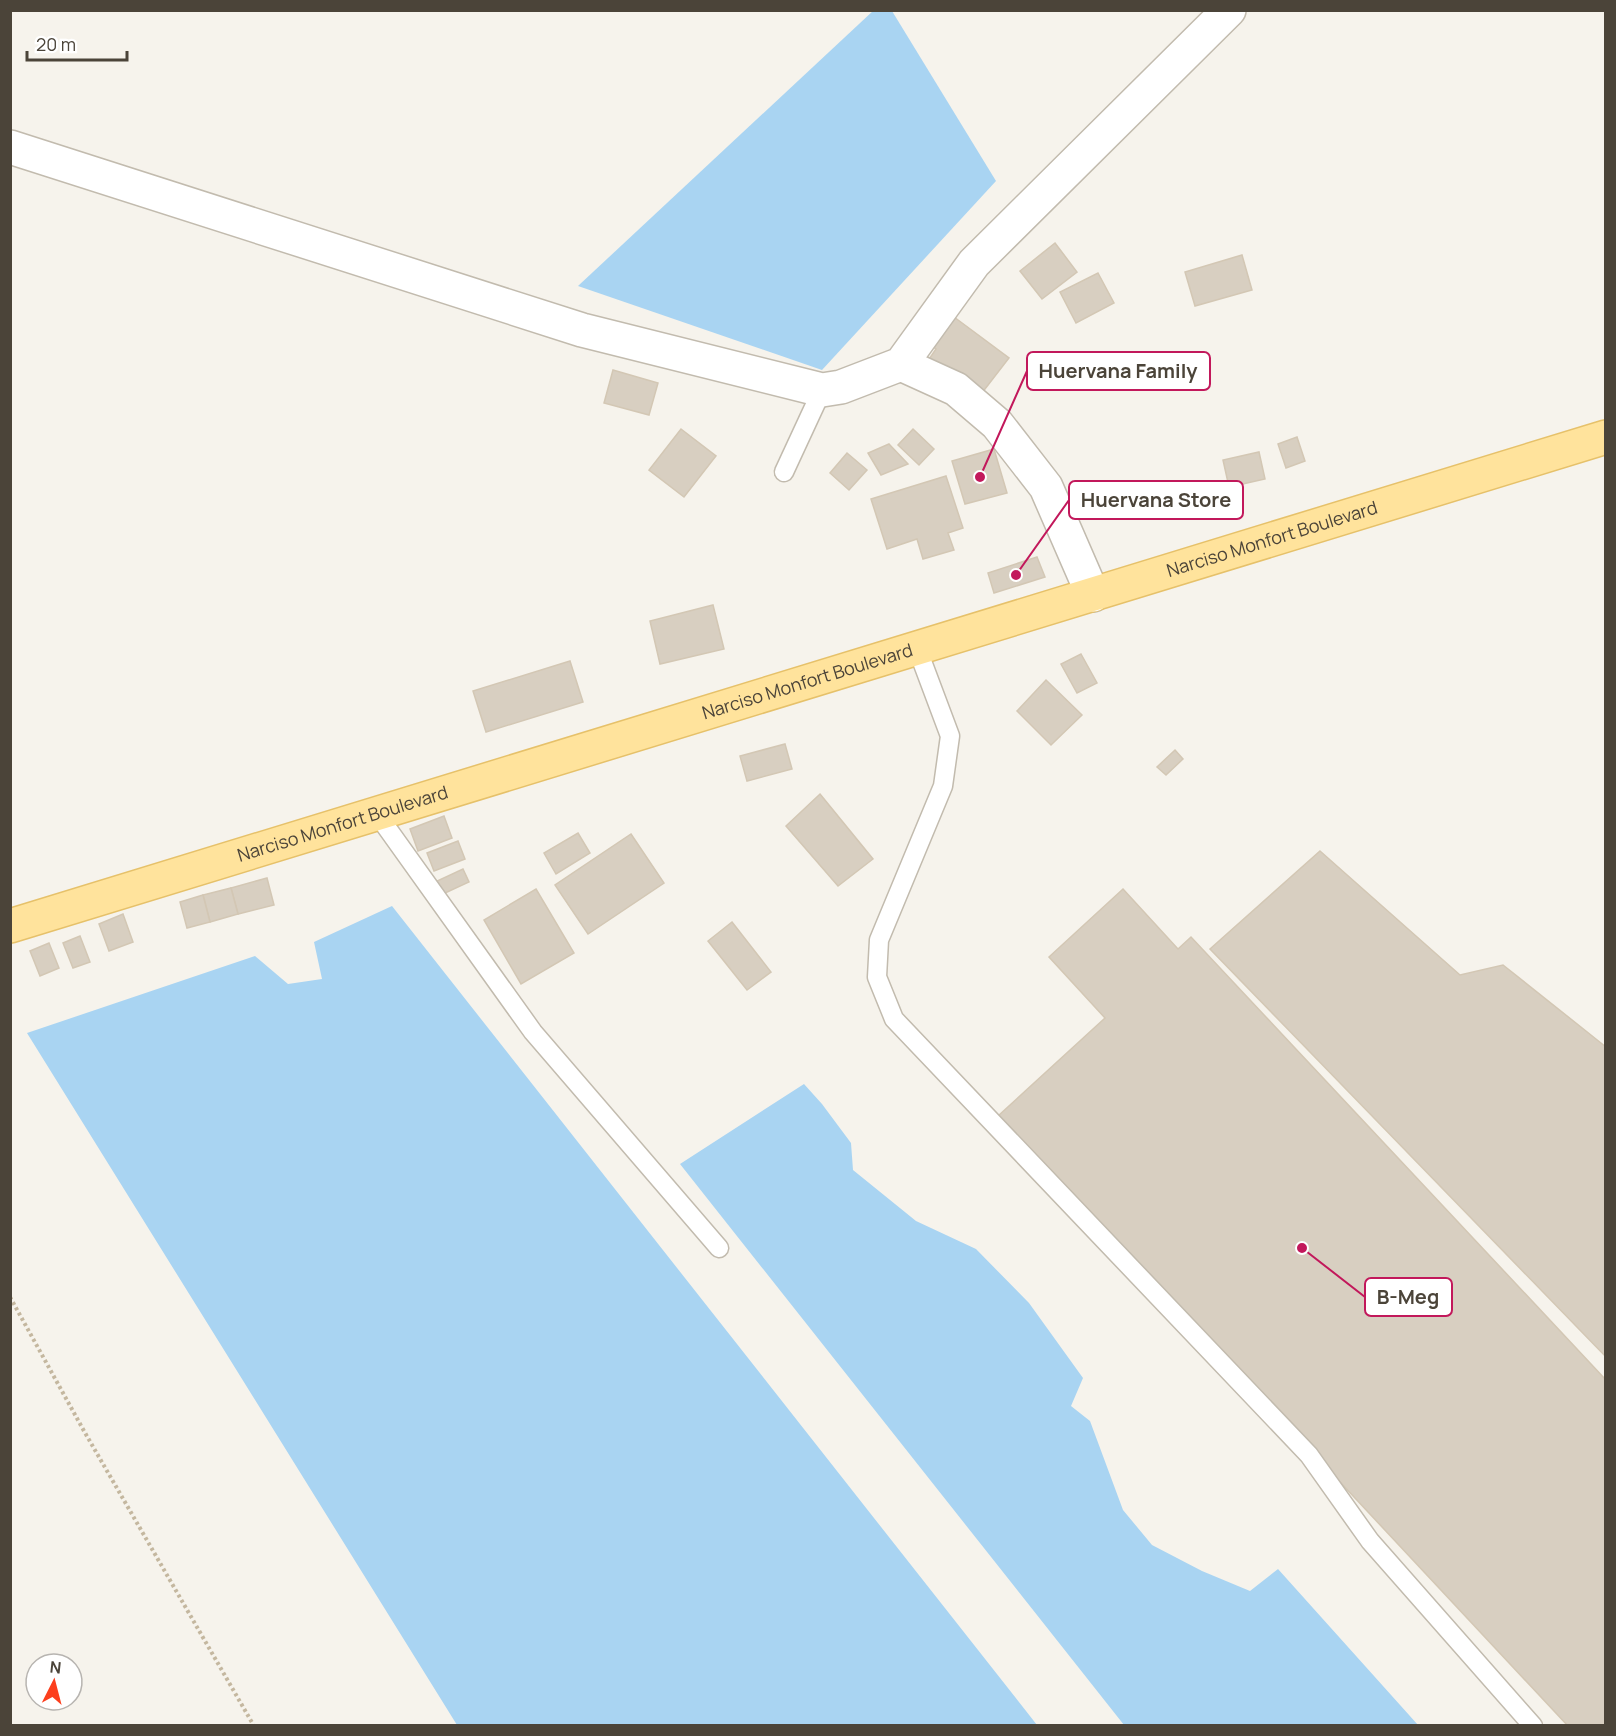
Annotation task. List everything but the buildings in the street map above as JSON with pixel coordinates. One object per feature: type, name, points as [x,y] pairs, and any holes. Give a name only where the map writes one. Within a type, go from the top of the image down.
[{"type":"main road","name":"Narciso Monfort Boulevard","points":[[10,926],[1605,437]]},
{"type":"street","points":[[10,147],[582,330],[822,390],[841,387],[900,364],[974,263],[1229,10]]},
{"type":"street","points":[[900,364],[956,389],[998,424],[1046,487],[1093,595]]},
{"type":"lane","points":[[784,472],[822,390]]},
{"type":"lane","points":[[917,648],[950,736],[943,786],[879,940],[877,977],[894,1018],[1309,1455],[1370,1541],[1533,1725]]},
{"type":"lane","points":[[377,814],[533,1032],[719,1248]]},
{"type":"path","points":[[10,1297],[84,1431],[254,1725]]},
{"type":"water","points":[[874,10],[892,11],[996,181],[822,370],[578,286]]},
{"type":"water","points":[[392,906],[1037,1725],[457,1725],[27,1033],[255,956],[288,984],[322,979],[314,942]]},
{"type":"water","points":[[804,1084],[851,1143],[853,1170],[916,1221],[976,1249],[1029,1303],[1083,1378],[1071,1406],[1090,1421],[1123,1510],[1152,1545],[1202,1571],[1250,1591],[1278,1569],[1418,1725],[1124,1725],[680,1164]]},
{"type":"place","name":"Huervana Family","points":[[980,477]]},
{"type":"place","name":"Huervana Store","points":[[1016,575]]},
{"type":"place","name":"B-Meg","points":[[1302,1248]]}]
